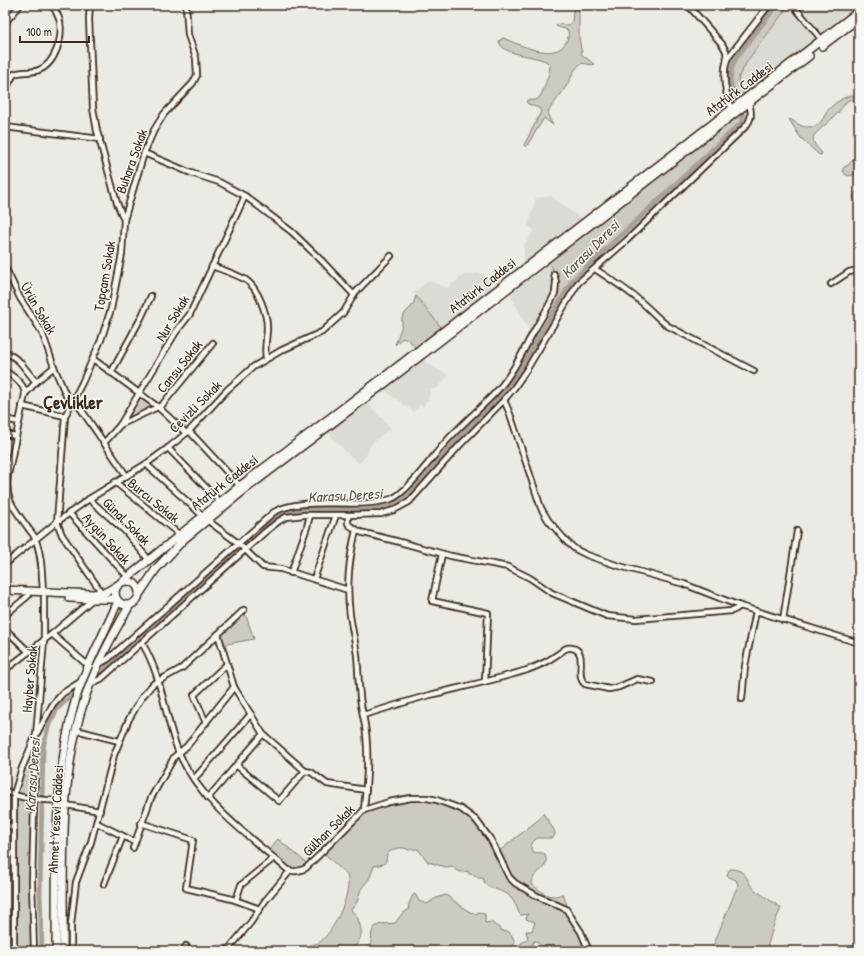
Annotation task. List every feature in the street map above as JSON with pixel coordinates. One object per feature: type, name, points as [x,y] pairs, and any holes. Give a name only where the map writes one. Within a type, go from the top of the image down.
[{"type":"highway","name":"Atatürk Caddesi","points":[[102,593],[123,581],[180,535],[243,491],[388,381],[733,112],[859,11]]},
{"type":"highway","name":"Atatürk Caddesi","points":[[747,101],[859,18]]},
{"type":"highway","name":"Atatürk Caddesi","points":[[130,605],[137,601],[140,593],[150,578],[169,554],[220,502],[733,112]]},
{"type":"highway","points":[[130,605],[123,605],[117,600],[115,592],[123,581],[134,583],[140,593]]},
{"type":"highway","points":[[5,590],[93,600],[117,600]]},
{"type":"highway","points":[[5,595],[28,596],[102,593]]},
{"type":"highway","name":"Ahmet Yesevi Caddesi","points":[[56,951],[59,801],[65,744],[77,697],[87,682],[117,600]]},
{"type":"highway","name":"Ahmet Yesevi Caddesi","points":[[93,667],[130,605]]},
{"type":"highway","name":"Ahmet Yesevi Caddesi","points":[[63,951],[68,772],[76,730],[87,692],[87,682]]},
{"type":"street","points":[[5,22],[20,5]]},
{"type":"street","points":[[5,95],[14,74],[34,72],[45,68],[55,53],[59,40],[61,24],[53,5]]},
{"type":"street","name":"Topçam Sokak","points":[[57,522],[65,416],[93,359],[109,316],[120,272],[122,254],[124,220],[117,203],[92,108],[89,19],[90,5]]},
{"type":"street","name":"Buhara Sokak","points":[[124,220],[128,201],[144,153],[160,119],[193,83],[197,75],[197,62],[188,35],[186,5]]},
{"type":"street","points":[[688,5],[722,44],[726,51],[727,58],[725,83],[727,98],[733,112]]},
{"type":"street","points":[[727,58],[769,5]]},
{"type":"street","points":[[796,5],[801,15],[822,40]]},
{"type":"street","points":[[34,951],[32,888],[36,735],[48,711],[58,698],[63,693],[87,682],[101,679],[245,550],[279,521],[286,517],[387,513],[409,502],[459,446],[504,400],[523,376],[578,283],[626,241],[746,127],[751,116],[747,101]]},
{"type":"street","points":[[5,127],[100,139]]},
{"type":"street","points":[[144,153],[191,173],[219,182],[245,196],[292,232],[354,295]]},
{"type":"street","name":"Nur Sokak","points":[[104,443],[120,425],[176,332],[190,314],[245,196]]},
{"type":"street","name":"Cevizli Sokak","points":[[5,564],[57,522],[89,499],[146,464],[168,448],[187,432],[239,378],[253,367],[266,358],[322,332],[343,313],[354,295],[391,256]]},
{"type":"street","points":[[212,266],[242,278],[249,283],[254,290],[266,317],[266,358]]},
{"type":"street","name":"Ürün Sokak","points":[[5,267],[20,298],[42,332],[54,367],[70,405]]},
{"type":"street","points":[[595,268],[634,296],[659,320],[668,326],[754,371]]},
{"type":"street","points":[[831,284],[849,272],[859,270]]},
{"type":"street","points":[[52,634],[84,662],[93,667],[108,659],[268,516],[284,507],[304,504],[380,502],[402,493],[450,437],[496,391],[509,375],[555,293],[556,282],[554,274]]},
{"type":"street","points":[[111,373],[141,318],[151,296]]},
{"type":"street","name":"Cansu Sokak","points":[[120,425],[162,405],[213,343]]},
{"type":"street","points":[[5,351],[19,361],[36,382]]},
{"type":"street","points":[[93,359],[158,407],[187,432],[240,486]]},
{"type":"street","points":[[25,394],[36,382],[54,367]]},
{"type":"street","points":[[5,371],[21,384],[24,388],[25,394],[6,481],[7,493],[9,500],[36,540]]},
{"type":"street","points":[[74,399],[126,476]]},
{"type":"street","points":[[504,400],[541,508],[548,520],[572,546],[581,552],[605,562],[684,584],[740,606],[859,643]]},
{"type":"street","points":[[22,406],[65,416]]},
{"type":"street","points":[[5,418],[19,422]]},
{"type":"street","points":[[5,434],[16,436]]},
{"type":"street","points":[[168,448],[220,502]]},
{"type":"street","points":[[146,464],[205,518],[238,544],[263,567],[291,573],[348,590]]},
{"type":"street","name":"Burcu Sokak","points":[[115,482],[180,535]]},
{"type":"street","name":"Günal Sokak","points":[[89,499],[125,531],[149,560]]},
{"type":"street","name":"Aygün Sokak","points":[[70,513],[123,581]]},
{"type":"street","points":[[291,573],[310,515]]},
{"type":"street","points":[[314,580],[336,515]]},
{"type":"street","points":[[348,515],[348,523],[356,530],[442,554],[508,567],[530,578],[552,593],[576,602],[598,613],[614,618],[636,619],[732,611],[740,606]]},
{"type":"street","points":[[57,522],[62,535],[102,593]]},
{"type":"street","points":[[356,530],[349,563],[348,590],[350,616],[357,662],[360,703],[366,728],[366,790],[364,810]]},
{"type":"street","points":[[783,620],[797,531]]},
{"type":"street","name":"Hayber Sokak","points":[[14,951],[14,794],[24,762],[36,735],[44,641],[44,595],[36,540]]},
{"type":"street","points":[[442,554],[432,601],[488,613],[485,682]]},
{"type":"street","points":[[5,615],[28,596]]},
{"type":"street","points":[[5,670],[44,641],[93,600]]},
{"type":"street","points":[[71,951],[71,924],[74,888],[88,854],[111,767],[119,741],[129,719],[142,697],[158,680],[182,668],[244,610]]},
{"type":"street","points":[[742,699],[745,666],[756,611]]},
{"type":"street","points":[[5,629],[29,652]]},
{"type":"street","points":[[218,634],[234,687],[263,734],[305,771],[311,772],[327,784],[366,790]]},
{"type":"street","points":[[142,643],[152,662],[179,753],[194,780],[208,798],[290,871],[227,951]]},
{"type":"street","points":[[363,715],[485,682],[545,663],[570,647],[577,650],[580,655],[581,677],[585,684],[609,689],[619,687],[637,679],[653,682]]},
{"type":"street","points":[[206,723],[194,695],[226,664]]},
{"type":"street","points":[[133,848],[146,809],[156,787],[174,757],[187,746],[234,687]]},
{"type":"street","points":[[194,780],[251,714]]},
{"type":"street","points":[[76,730],[119,741]]},
{"type":"street","points":[[208,798],[263,734]]},
{"type":"street","points":[[236,765],[279,801],[305,771]]},
{"type":"street","points":[[5,790],[14,794],[35,799],[59,801]]},
{"type":"street","name":"Gülhan Sokak","points":[[290,871],[298,871],[306,868],[364,810],[394,801],[421,798],[445,802],[468,813],[476,820],[488,836],[512,881],[526,890],[566,909],[581,932],[590,951]]},
{"type":"street","points":[[66,805],[100,811]]},
{"type":"street","points":[[141,822],[193,840],[186,888],[236,900],[260,909]]},
{"type":"street","points":[[97,823],[135,842]]},
{"type":"street","points":[[5,826],[14,827]]},
{"type":"street","points":[[104,884],[123,836]]},
{"type":"street","points":[[236,900],[240,885],[274,858]]},
{"type":"street","points":[[183,951],[186,946]]},
{"type":"shaded area","points":[[5,5],[20,5],[5,23]]},
{"type":"shaded area","points":[[574,5],[579,5],[579,37],[582,55],[594,64],[582,63],[576,68],[567,85],[548,112],[549,118],[553,125],[544,118],[526,147],[524,145],[541,112],[539,108],[528,104],[526,101],[537,100],[540,97],[546,83],[550,65],[540,59],[507,50],[499,41],[503,38],[535,50],[552,52],[559,50],[568,38],[568,30],[556,26],[558,24],[569,25],[572,21]]},
{"type":"shaded area","points":[[769,5],[789,5],[748,60],[739,76],[738,82],[749,104],[749,123],[578,283],[523,376],[414,498],[387,513],[333,515],[334,504],[365,503],[398,496],[505,380],[553,296],[553,272],[547,259],[734,115],[727,98],[726,64]]},
{"type":"shaded area","points":[[789,5],[859,5],[859,11],[746,99],[738,82],[741,72]]},
{"type":"shaded area","points":[[851,95],[858,98],[859,103],[851,99],[847,101],[837,114],[814,135],[814,143],[822,153],[821,155],[818,154],[800,137],[789,119],[804,127],[816,126],[832,106]]},
{"type":"shaded area","points":[[859,154],[859,175],[846,175],[843,168]]},
{"type":"shaded area","points":[[859,189],[859,207],[853,198],[854,194]]},
{"type":"shaded area","points":[[551,196],[586,222],[523,270],[524,246],[534,230],[528,226],[536,198]]},
{"type":"shaded area","points":[[547,259],[550,263],[556,282],[556,288],[532,335],[507,289]]},
{"type":"shaded area","points":[[482,273],[496,290],[444,331],[413,293],[428,281],[448,288],[464,275]]},
{"type":"shaded area","points":[[416,296],[444,331],[418,351],[407,338],[401,339],[395,345],[402,325],[402,318],[413,305]]},
{"type":"shaded area","points":[[421,355],[428,364],[448,375],[438,388],[435,390],[431,388],[428,401],[425,402],[424,406],[419,405],[414,412],[380,387]]},
{"type":"shaded area","points":[[139,394],[158,407],[120,425]]},
{"type":"shaded area","points":[[364,399],[391,428],[372,443],[366,456],[359,463],[350,456],[325,429]]},
{"type":"shaded area","points":[[244,610],[254,639],[221,645],[218,634]]},
{"type":"shaded area","points":[[36,735],[34,759],[34,951],[14,951],[14,794]]},
{"type":"shaded area","points":[[427,798],[468,813],[498,852],[538,820],[543,813],[555,834],[553,838],[537,838],[532,843],[531,850],[545,854],[546,864],[535,876],[532,884],[547,895],[554,896],[563,894],[570,914],[589,951],[547,951],[536,941],[534,941],[529,951],[514,951],[520,944],[528,939],[526,931],[532,931],[535,922],[526,919],[528,914],[521,915],[519,913],[512,899],[507,894],[488,886],[485,884],[483,878],[478,878],[475,875],[469,874],[468,871],[459,872],[452,866],[446,867],[428,862],[418,849],[409,850],[400,848],[394,849],[387,854],[384,864],[374,866],[369,879],[361,889],[357,902],[351,910],[357,916],[361,928],[360,939],[352,951],[298,951],[312,944],[319,943],[325,937],[336,921],[345,901],[348,882],[347,875],[323,852],[358,814],[381,804]]},
{"type":"shaded area","points":[[278,839],[309,865],[294,872],[267,852]]},
{"type":"shaded area","points":[[731,869],[743,873],[754,889],[781,908],[774,924],[766,951],[711,951],[738,885],[736,880],[727,875]]},
{"type":"shaded area","points":[[415,894],[419,901],[427,904],[436,898],[446,895],[468,911],[475,914],[479,912],[485,914],[485,923],[491,922],[504,932],[507,931],[511,934],[515,942],[512,949],[513,951],[363,951],[370,945],[373,929],[378,925],[395,923],[402,914],[408,910],[409,904],[413,895]]},
{"type":"waterway","name":"Karasu Deresi","points":[[42,951],[40,893],[43,747],[49,724],[57,709],[101,672],[261,528],[277,516],[285,512],[311,509],[365,509],[385,507],[396,503],[410,494],[455,441],[510,384],[572,281],[741,123],[743,116],[736,102],[732,88],[732,66],[736,58],[777,5]]},
{"type":"district","name":"Çevlikler","points":[[73,402]]}]
